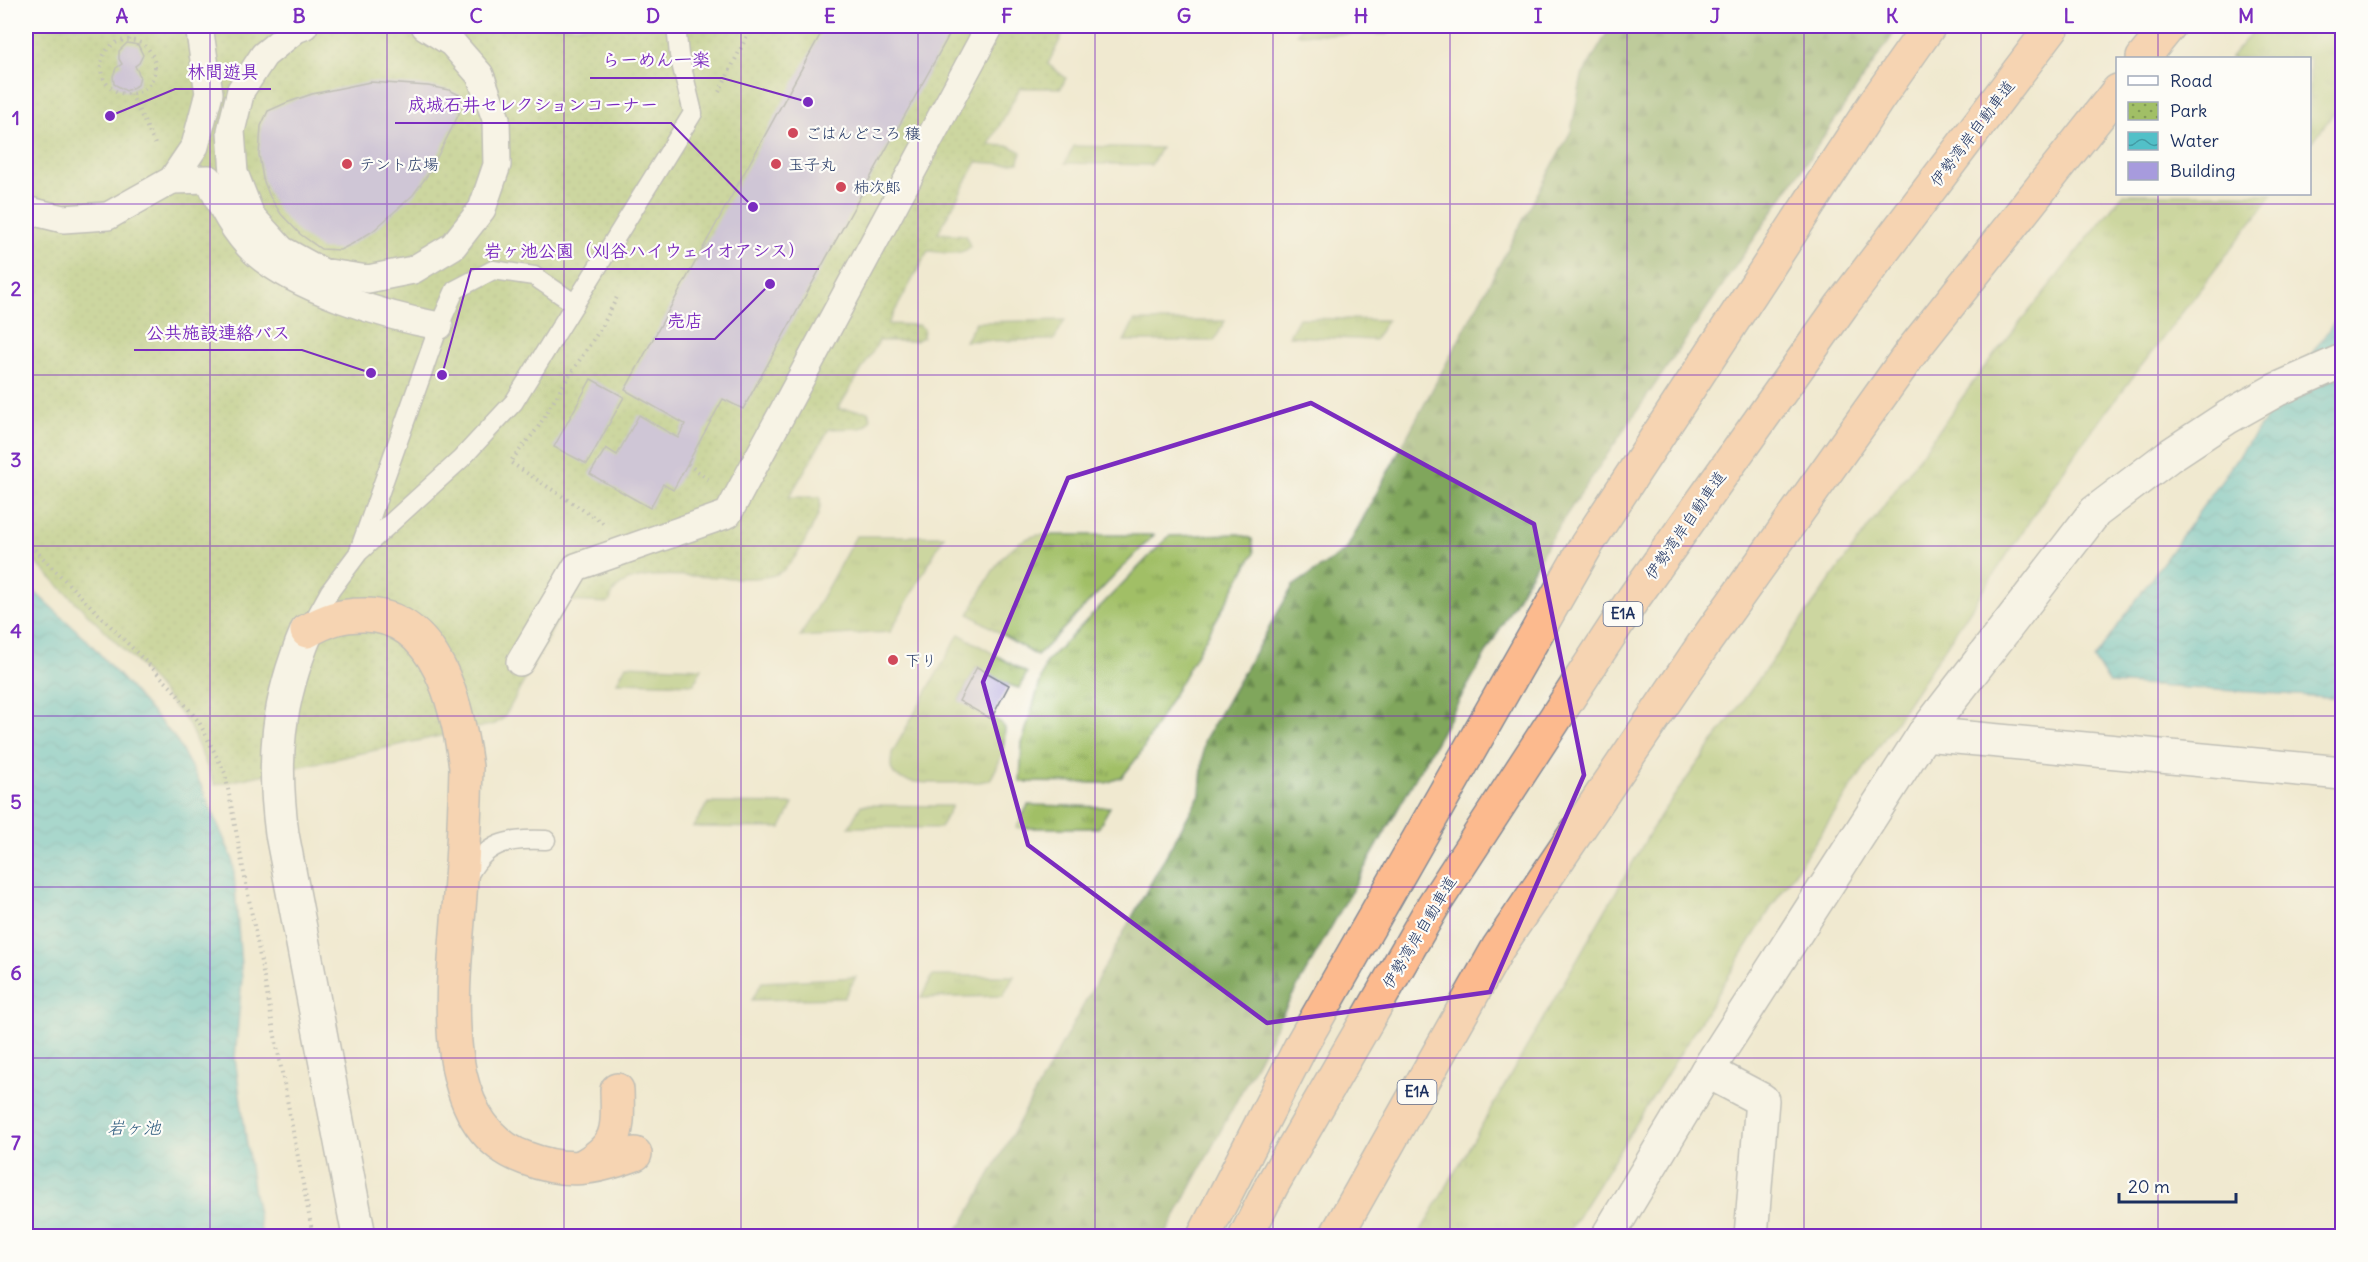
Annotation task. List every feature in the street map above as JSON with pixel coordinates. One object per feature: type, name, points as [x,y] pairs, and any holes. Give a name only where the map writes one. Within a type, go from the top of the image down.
[{"type":"highway","points":[[1204,1236],[1302,1044],[1587,544],[1877,100],[1929,26]]},
{"type":"highway","name":"伊勢湾岸自動車道","points":[[1246,1236],[1272,1185],[1433,906],[1633,599],[1842,305],[2053,26]]},
{"type":"highway","points":[[2144,57],[2169,26]]},
{"type":"highway","name":"E1A","points":[[1336,1236],[1498,948],[1698,652],[1912,351],[2116,94]]},
{"type":"highway","points":[[307,631],[328,619],[377,615],[400,622],[423,642],[441,672],[453,703],[462,737],[466,767],[454,988],[455,1038],[459,1077],[472,1112],[493,1139],[515,1155],[546,1166],[577,1169],[606,1164],[636,1154]]},
{"type":"highway","points":[[577,1169],[599,1157],[613,1142],[618,1121],[617,1090]]},
{"type":"street","points":[[26,210],[63,219],[108,216],[172,180],[195,146],[209,93],[199,26]]},
{"type":"street","points":[[304,26],[296,28],[264,55],[241,90],[231,131],[234,173],[251,216],[282,250],[322,272],[368,279],[413,270],[453,246],[482,209],[497,165],[496,119],[480,75],[452,43],[425,26]]},
{"type":"street","points":[[520,662],[576,567],[728,514],[990,26]]},
{"type":"street","points":[[198,135],[232,142]]},
{"type":"street","points":[[172,180],[209,179],[227,218],[256,252],[291,277],[375,310],[439,327]]},
{"type":"street","points":[[1608,1236],[1707,1071],[1924,734],[2095,513],[2152,468],[2228,417],[2276,390],[2343,361]]},
{"type":"street","points":[[307,631],[292,666],[283,702],[277,742],[276,792],[282,834],[359,1236]]},
{"type":"street","points":[[1924,734],[2343,773]]},
{"type":"street","points":[[1707,1071],[1762,1100],[1751,1236]]},
{"type":"lane","points":[[307,631],[330,591],[359,552],[461,459],[514,402],[693,112],[679,55],[676,26]]},
{"type":"lane","points":[[359,552],[439,327],[455,290],[493,270],[534,276],[575,304]]},
{"type":"lane","points":[[461,892],[472,868],[485,852],[503,842],[520,839],[546,840]]},
{"type":"path","points":[[129,40],[135,26]]},
{"type":"path","points":[[715,100],[752,26]]},
{"type":"path","points":[[129,40],[146,46],[154,60],[155,69],[148,86],[131,94],[114,90],[103,75],[101,66],[107,50],[121,41],[129,40]]},
{"type":"path","points":[[131,94],[172,180]]},
{"type":"path","points":[[619,293],[603,325],[537,429],[510,462],[638,545]]},
{"type":"path","points":[[26,541],[172,688],[199,722],[225,773],[313,1236]]},
{"type":"highlighted area","points":[[1311,403],[1534,524],[1584,775],[1490,992],[1267,1023],[1028,845],[983,682],[1068,478]]},
{"type":"green space","points":[[26,26],[1067,26],[1048,64],[1066,78],[1061,88],[1020,88],[989,145],[1011,146],[1021,152],[1019,162],[1004,164],[977,162],[938,233],[966,235],[970,247],[956,253],[928,251],[888,324],[918,325],[924,329],[923,337],[916,341],[879,341],[838,409],[868,411],[871,418],[867,425],[861,428],[829,429],[789,497],[820,497],[820,507],[802,545],[782,571],[761,577],[740,578],[668,575],[646,577],[627,581],[615,590],[609,603],[568,601],[504,718],[495,724],[215,785],[188,723],[140,666],[26,553]]},
{"type":"green space","points":[[1302,26],[1392,26],[1387,34],[1297,34]]},
{"type":"green space","points":[[1611,26],[1899,26],[1554,533],[1290,1000],[1165,1236],[949,1236],[963,1223],[1200,794],[1204,741],[1293,586],[1346,550],[1571,131],[1582,76]]},
{"type":"green space","points":[[2257,26],[2342,26],[2342,102],[2311,144],[2311,57],[2231,57]]},
{"type":"green space","points":[[1074,146],[1161,148],[1151,165],[1065,163]]},
{"type":"green space","points":[[2122,195],[2272,195],[2077,450],[1771,908],[1566,1236],[1418,1236],[1659,817],[1982,370]]},
{"type":"green space","points":[[1299,318],[1387,320],[1375,340],[1289,336]]},
{"type":"green space","points":[[1065,320],[1054,340],[965,341],[976,322]]},
{"type":"green space","points":[[1134,321],[1225,321],[1214,341],[1124,341]]},
{"type":"green space","points":[[1239,534],[1252,539],[1254,553],[1140,754],[1122,777],[1106,783],[1020,782],[1022,743],[1046,662],[1169,536]]},
{"type":"green space","points":[[1038,535],[1154,535],[1037,656],[969,614],[1004,555],[1025,539]]},
{"type":"green space","points":[[856,536],[944,536],[890,632],[800,637]]},
{"type":"green space","points":[[959,634],[1027,673],[1019,688],[977,667],[959,700],[1000,722],[1005,728],[999,762],[990,780],[979,782],[922,782],[901,779],[892,770],[892,753]]},
{"type":"green space","points":[[626,665],[702,668],[694,684],[617,682]]},
{"type":"green space","points":[[708,803],[793,804],[781,828],[693,827]]},
{"type":"green space","points":[[861,805],[952,806],[940,828],[849,827]]},
{"type":"green space","points":[[1028,805],[1110,807],[1098,828],[1016,828]]},
{"type":"green space","points":[[932,976],[1014,976],[1003,996],[921,998]]},
{"type":"green space","points":[[856,977],[844,998],[752,1000],[762,982]]},
{"type":"water","points":[[2342,311],[2342,698],[2109,683],[2094,659]]},
{"type":"water","name":"岩ヶ池","points":[[26,584],[88,641],[175,738],[201,785],[233,860],[242,979],[235,1058],[262,1236],[26,1236]]},
{"type":"building","points":[[825,26],[861,26],[867,29],[869,26],[954,26],[743,409],[723,399],[673,490],[663,484],[650,508],[590,474],[606,448],[617,455],[639,415],[678,438],[685,424],[625,390]]},
{"type":"building","points":[[127,43],[138,45],[143,55],[135,66],[140,76],[138,85],[126,91],[114,84],[113,76],[116,68],[122,64],[119,51]]},
{"type":"building","name":"テント広場","points":[[370,82],[428,86],[449,90],[462,96],[459,114],[429,173],[413,195],[373,231],[352,244],[340,250],[321,249],[300,234],[281,214],[270,197],[263,179],[259,155],[261,126],[268,111],[286,103],[312,94]]},
{"type":"building","points":[[591,379],[624,397],[587,464],[554,447]]},
{"type":"building","points":[[977,667],[1009,685],[991,719],[959,701]]},
{"type":"place","name":"らーめん一楽","points":[[808,102]]},
{"type":"place","name":"林間遊具","points":[[110,116]]},
{"type":"place","name":"ごはんどころ 穣","points":[[793,133]]},
{"type":"place","name":"テント広場","points":[[347,164]]},
{"type":"place","name":"玉子丸","points":[[776,164]]},
{"type":"place","name":"柿次郎","points":[[841,187]]},
{"type":"place","name":"成城石井セレクションコーナー","points":[[753,207]]},
{"type":"place","name":"売店","points":[[770,284]]},
{"type":"place","name":"公共施設連絡バス","points":[[371,373]]},
{"type":"place","name":"岩ヶ池公園（刈谷ハイウェイオアシス）","points":[[442,375]]},
{"type":"place","name":"下り","points":[[893,660]]}]
